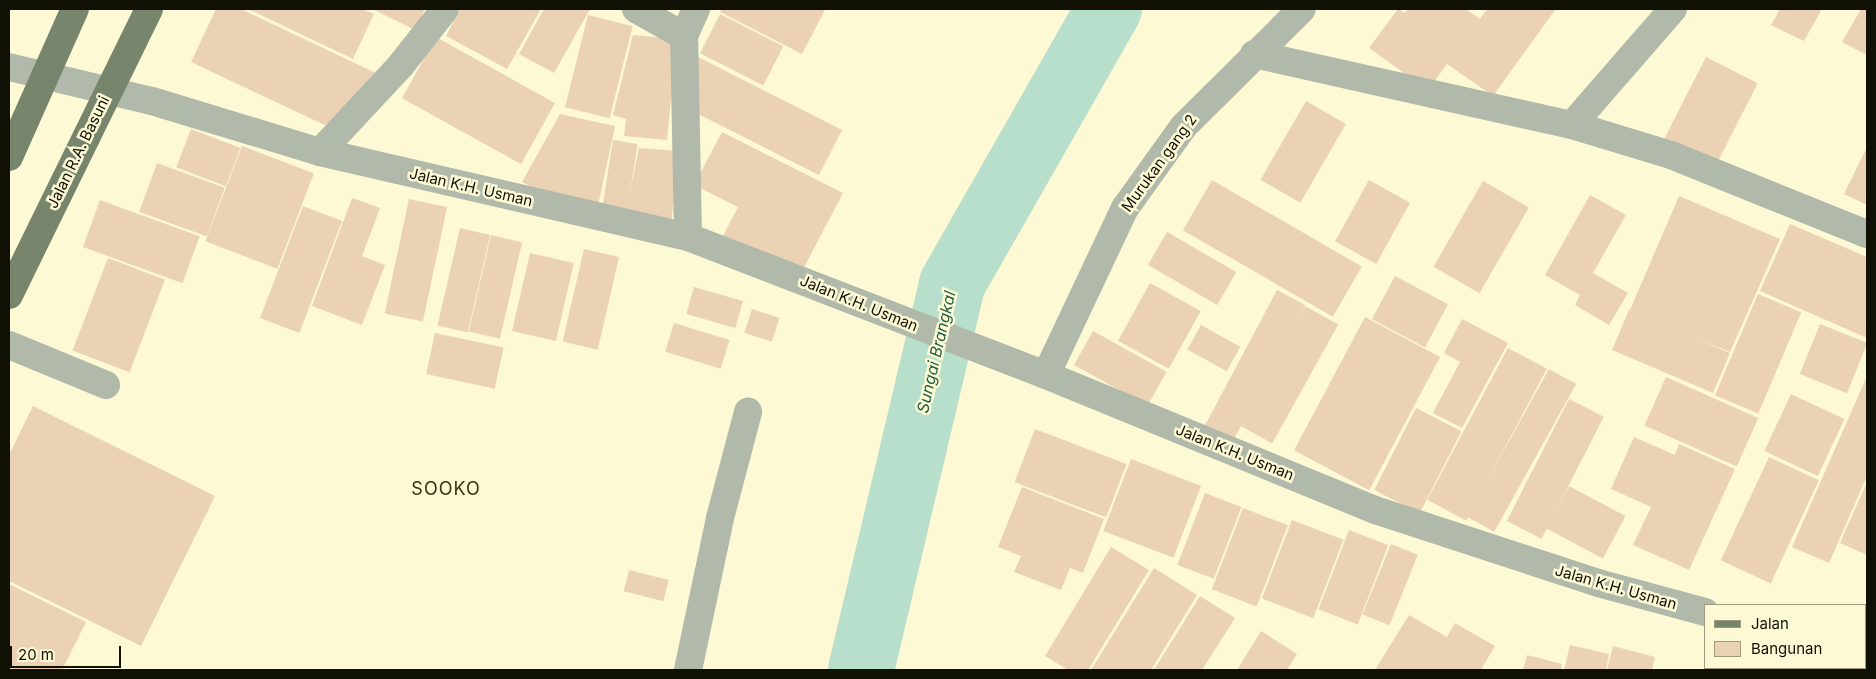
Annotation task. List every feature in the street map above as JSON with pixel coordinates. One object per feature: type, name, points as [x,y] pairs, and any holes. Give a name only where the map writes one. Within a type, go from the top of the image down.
[{"type":"main road","points":[[9,157],[46,78],[75,9]]},
{"type":"main road","name":"Jalan R.A. Basuni","points":[[9,295],[149,9]]},
{"type":"street","points":[[320,152],[401,64],[445,9]]},
{"type":"street","points":[[636,9],[684,36]]},
{"type":"street","points":[[688,237],[684,36],[696,9]]},
{"type":"street","name":"Murukan gang 2","points":[[1046,375],[1125,208],[1184,126],[1254,54],[1302,9]]},
{"type":"street","points":[[1572,124],[1673,9]]},
{"type":"street","points":[[1254,54],[1572,124],[1671,155],[1867,234]]},
{"type":"street","name":"Jalan K.H. Usman","points":[[9,67],[46,78],[108,90],[320,152],[688,237],[802,280],[1011,364],[1046,375],[1375,510],[1598,583],[1704,612]]},
{"type":"street","points":[[9,345],[106,385]]},
{"type":"street","points":[[688,670],[720,518],[748,412]]},
{"type":"building","points":[[216,9],[241,9],[380,75],[331,128],[191,62]]},
{"type":"building","points":[[248,9],[362,9],[374,14],[353,59]]},
{"type":"building","points":[[372,9],[425,9],[415,30]]},
{"type":"building","points":[[460,9],[541,9],[507,69],[446,36]]},
{"type":"building","points":[[544,9],[590,9],[554,73],[519,54]]},
{"type":"building","points":[[722,9],[825,10],[802,54],[720,12]]},
{"type":"building","points":[[1398,9],[1405,13],[1408,9],[1466,9],[1480,19],[1487,9],[1555,10],[1493,96],[1447,64],[1428,90],[1369,48]]},
{"type":"building","points":[[1780,9],[1822,9],[1804,41],[1771,25]]},
{"type":"building","points":[[1861,9],[1867,9],[1867,55],[1842,42]]},
{"type":"building","points":[[720,14],[783,46],[763,85],[700,53]]},
{"type":"building","points":[[588,15],[633,26],[610,118],[565,107]]},
{"type":"building","points":[[633,35],[677,39],[667,140],[624,136],[626,119],[613,115]]},
{"type":"building","points":[[436,37],[555,103],[521,164],[402,98]]},
{"type":"building","points":[[696,56],[842,130],[819,175],[698,114]]},
{"type":"building","points":[[1706,57],[1758,83],[1715,166],[1664,140]]},
{"type":"building","points":[[1306,101],[1346,124],[1300,203],[1260,180]]},
{"type":"building","points":[[560,114],[615,126],[598,206],[543,193],[522,182]]},
{"type":"building","points":[[191,129],[240,148],[226,186],[176,167]]},
{"type":"building","points":[[722,132],[843,193],[800,275],[723,236],[738,207],[694,185]]},
{"type":"building","points":[[613,140],[638,144],[626,217],[601,213]]},
{"type":"building","points":[[242,146],[314,174],[277,269],[205,241]]},
{"type":"building","points":[[1867,147],[1867,205],[1844,194]]},
{"type":"building","points":[[639,148],[678,151],[671,227],[624,221]]},
{"type":"building","points":[[157,163],[225,188],[207,236],[139,212]]},
{"type":"building","points":[[1212,180],[1362,266],[1333,317],[1183,230]]},
{"type":"building","points":[[1369,180],[1410,203],[1376,264],[1335,241]]},
{"type":"building","points":[[1483,181],[1529,208],[1479,293],[1434,267]]},
{"type":"building","points":[[1590,195],[1626,215],[1593,273],[1628,293],[1609,325],[1575,305],[1580,295],[1545,275]]},
{"type":"building","points":[[1679,196],[1780,239],[1730,352],[1693,337],[1730,353],[1713,393],[1612,350],[1629,310],[1635,313],[1630,310]]},
{"type":"building","points":[[352,198],[380,208],[362,256],[385,265],[362,325],[312,306]]},
{"type":"building","points":[[409,199],[447,207],[423,322],[385,313]]},
{"type":"building","points":[[100,200],[200,236],[183,283],[83,247]]},
{"type":"building","points":[[303,206],[342,221],[299,333],[260,318]]},
{"type":"building","points":[[1790,224],[1867,257],[1867,338],[1760,291]]},
{"type":"building","points":[[460,228],[490,235],[468,332],[438,325]]},
{"type":"building","points":[[1167,232],[1236,272],[1217,305],[1148,265]]},
{"type":"building","points":[[491,235],[522,242],[500,339],[469,331]]},
{"type":"building","points":[[584,249],[619,257],[598,350],[563,342]]},
{"type":"building","points":[[530,253],[574,263],[556,341],[512,331]]},
{"type":"building","points":[[108,258],[165,280],[129,372],[73,350]]},
{"type":"building","points":[[1395,276],[1448,304],[1425,347],[1372,319]]},
{"type":"building","points":[[1150,283],[1201,311],[1169,369],[1118,341]]},
{"type":"building","points":[[694,287],[743,301],[735,328],[686,314]]},
{"type":"building","points":[[1277,290],[1305,305],[1230,446],[1202,431]]},
{"type":"building","points":[[1758,294],[1801,312],[1758,414],[1715,395]]},
{"type":"building","points":[[1305,306],[1338,324],[1272,443],[1239,425]]},
{"type":"building","points":[[752,309],[780,318],[772,342],[744,333]]},
{"type":"building","points":[[1365,317],[1440,357],[1369,490],[1294,450]]},
{"type":"building","points":[[1462,319],[1508,343],[1462,428],[1433,413],[1460,362],[1444,353]]},
{"type":"building","points":[[674,323],[729,340],[721,369],[665,352]]},
{"type":"building","points":[[1820,324],[1867,343],[1847,393],[1800,374]]},
{"type":"building","points":[[1201,325],[1240,347],[1227,371],[1187,349]]},
{"type":"building","points":[[1093,331],[1166,372],[1148,406],[1074,365]]},
{"type":"building","points":[[435,333],[503,348],[495,389],[426,374]]},
{"type":"building","points":[[1508,348],[1547,369],[1466,521],[1427,500]]},
{"type":"building","points":[[1549,369],[1576,384],[1494,532],[1467,517]]},
{"type":"building","points":[[1867,376],[1867,476],[1829,563],[1792,547]]},
{"type":"building","points":[[1666,377],[1758,418],[1737,466],[1644,425]]},
{"type":"building","points":[[1791,394],[1844,419],[1818,476],[1764,451]]},
{"type":"building","points":[[1569,399],[1604,417],[1542,539],[1507,521]]},
{"type":"building","points":[[33,406],[215,496],[141,646],[9,581],[9,455]]},
{"type":"building","points":[[1416,408],[1461,431],[1420,513],[1374,490]]},
{"type":"building","points":[[1035,429],[1126,464],[1106,517],[1015,482]]},
{"type":"building","points":[[1634,437],[1675,455],[1679,444],[1735,469],[1689,570],[1633,545],[1651,507],[1611,489]]},
{"type":"building","points":[[1769,457],[1819,480],[1771,584],[1721,560]]},
{"type":"building","points":[[1131,459],[1201,486],[1173,558],[1103,531]]},
{"type":"building","points":[[1867,482],[1867,555],[1840,543]]},
{"type":"building","points":[[1569,486],[1626,516],[1603,558],[1546,528]]},
{"type":"building","points":[[1022,487],[1104,519],[1083,573],[1070,568],[1061,590],[1014,572],[1021,556],[998,547]]},
{"type":"building","points":[[1205,493],[1241,507],[1214,579],[1177,565]]},
{"type":"building","points":[[1243,508],[1288,525],[1257,606],[1212,589]]},
{"type":"building","points":[[1292,520],[1343,540],[1313,618],[1262,598]]},
{"type":"building","points":[[1349,530],[1388,545],[1358,624],[1319,609]]},
{"type":"building","points":[[1391,544],[1418,555],[1389,625],[1363,614]]},
{"type":"building","points":[[1111,547],[1149,570],[1088,670],[1068,670],[1045,656]]},
{"type":"building","points":[[1154,568],[1197,595],[1151,670],[1091,670]]},
{"type":"building","points":[[629,570],[669,580],[663,601],[624,591]]},
{"type":"building","points":[[9,584],[86,622],[62,670],[9,670]]},
{"type":"building","points":[[1200,596],[1235,618],[1202,670],[1154,670]]},
{"type":"building","points":[[1409,615],[1447,637],[1455,623],[1495,646],[1482,668],[1485,670],[1375,670]]},
{"type":"building","points":[[1261,631],[1297,654],[1287,670],[1237,670]]},
{"type":"building","points":[[1570,645],[1609,654],[1606,670],[1564,670]]},
{"type":"building","points":[[1613,646],[1655,657],[1652,670],[1607,670]]},
{"type":"building","points":[[1527,655],[1562,664],[1561,670],[1523,670]]},
{"type":"waterway","name":"Sungai Brangkal","points":[[861,670],[952,284],[1109,9]]},
{"type":"district","name":"SOOKO","points":[[446,489]]}]
